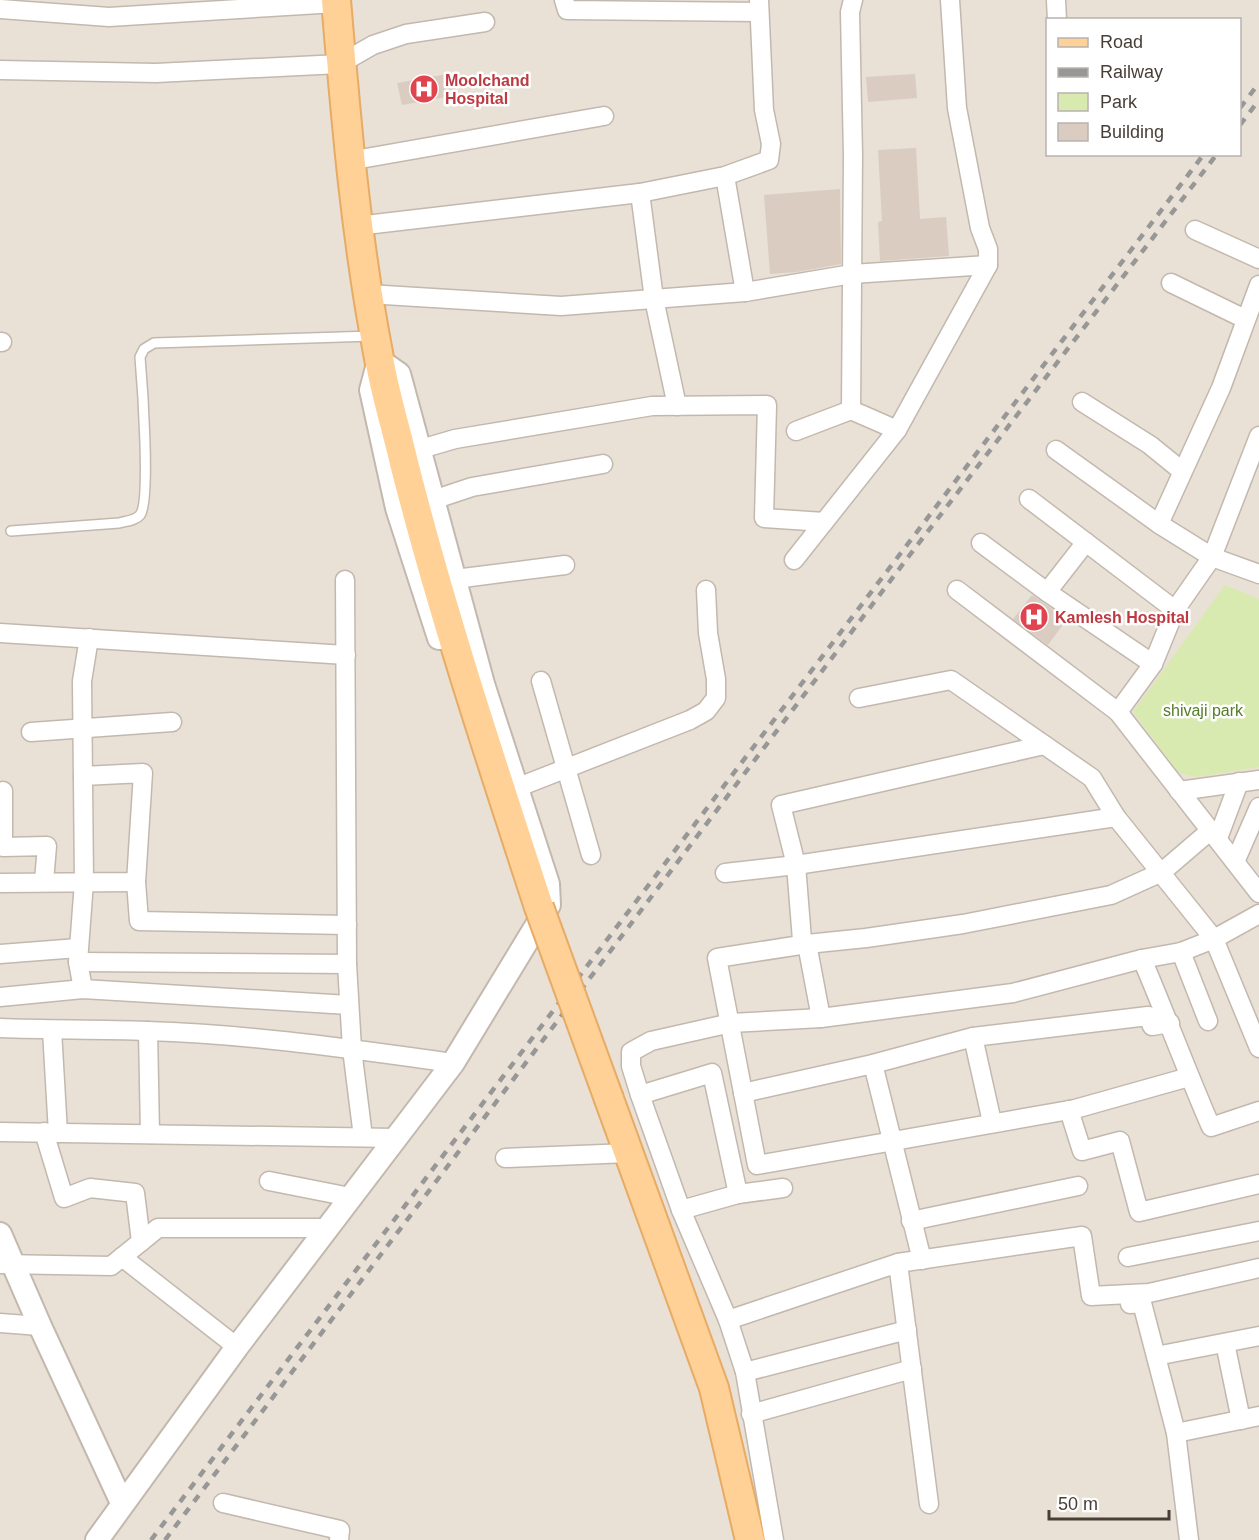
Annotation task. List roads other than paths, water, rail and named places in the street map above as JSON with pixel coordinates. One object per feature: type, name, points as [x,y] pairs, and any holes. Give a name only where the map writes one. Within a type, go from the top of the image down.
[{"type":"main road","points":[[336,1],[349,161],[357,226],[377,348],[415,508],[439,593],[539,913],[714,1388],[750,1540]]},
{"type":"street","points":[[357,226],[640,193],[725,176],[769,160],[771,144],[764,110],[758,6],[567,10],[564,0]]},
{"type":"street","points":[[851,410],[850,12],[853,0]]},
{"type":"street","points":[[794,560],[897,430],[988,265],[988,249],[981,228],[957,108],[950,0]]},
{"type":"street","points":[[1056,0],[1057,18]]},
{"type":"street","points":[[0,9],[109,9],[336,1]]},
{"type":"street","points":[[0,70],[156,73],[340,64],[373,45],[406,34],[485,22]]},
{"type":"street","points":[[349,161],[604,116]]},
{"type":"street","points":[[725,176],[745,292]]},
{"type":"street","points":[[640,193],[654,299],[676,406]]},
{"type":"street","points":[[1195,230],[1259,259]]},
{"type":"street","points":[[368,294],[561,306],[745,292],[852,274],[988,265]]},
{"type":"street","points":[[1171,283],[1245,319]]},
{"type":"street","points":[[1159,524],[1221,388],[1259,285]]},
{"type":"street","points":[[97,1540],[237,1347],[453,1063],[539,913],[549,905],[548,884],[483,684],[399,374],[377,348]]},
{"type":"street","points":[[1082,402],[1150,445],[1182,471]]},
{"type":"street","points":[[420,449],[455,440],[652,406],[767,405],[764,518],[825,522]]},
{"type":"street","points":[[796,430],[851,410],[897,430]]},
{"type":"street","points":[[1118,712],[1153,664],[1175,610],[1212,557],[1259,436]]},
{"type":"street","points":[[1056,450],[1159,524],[1212,557],[1259,574]]},
{"type":"street","points":[[433,500],[472,487],[603,464]]},
{"type":"street","points":[[1029,499],[1175,610]]},
{"type":"street","points":[[1047,592],[1086,542]]},
{"type":"street","points":[[981,543],[1047,592],[1153,664]]},
{"type":"street","points":[[455,579],[565,565]]},
{"type":"street","points":[[345,580],[347,964],[352,1049],[363,1137]]},
{"type":"street","points":[[516,788],[690,720],[706,711],[716,698],[717,679],[708,633],[706,590]]},
{"type":"street","points":[[957,590],[1118,712],[1259,893]]},
{"type":"street","points":[[0,633],[345,656]]},
{"type":"street","points":[[83,989],[78,955],[84,882],[82,681],[89,638]]},
{"type":"street","points":[[860,698],[951,680],[1092,777],[1116,818],[1214,939],[1259,1048]]},
{"type":"street","points":[[542,681],[565,770],[591,855]]},
{"type":"street","points":[[31,732],[172,722]]},
{"type":"street","points":[[821,1018],[807,944],[802,940],[796,865],[781,806],[1044,745]]},
{"type":"street","points":[[83,776],[143,773],[136,882],[138,921],[346,926]]},
{"type":"street","points":[[1179,791],[1259,780]]},
{"type":"street","points":[[1189,1077],[1069,1110],[757,1165],[717,958],[963,924],[1111,895],[1162,872],[1214,834],[1239,782]]},
{"type":"street","points":[[3,791],[3,847],[47,846],[44,881]]},
{"type":"street","points":[[1235,862],[1259,807]]},
{"type":"street","points":[[725,873],[796,865],[1116,818]]},
{"type":"street","points":[[0,883],[136,882]]},
{"type":"street","points":[[774,1540],[745,1372],[728,1320],[681,1210],[640,1095],[631,1065],[632,1052],[651,1041],[731,1023],[821,1018],[1013,993],[1181,951],[1214,939],[1259,914]]},
{"type":"street","points":[[1181,951],[1208,1021]]},
{"type":"street","points":[[0,954],[347,964]]},
{"type":"street","points":[[1142,959],[1211,1127],[1259,1111]]},
{"type":"street","points":[[0,997],[83,989],[349,1005]]},
{"type":"street","points":[[743,1093],[873,1064],[973,1037],[1148,1016],[1152,1026],[1170,1023]]},
{"type":"street","points":[[0,1028],[148,1031],[302,1042],[453,1063]]},
{"type":"street","points":[[52,1030],[51,1132],[64,1198],[90,1188],[135,1193],[141,1242]]},
{"type":"street","points":[[148,1031],[150,1134]]},
{"type":"street","points":[[973,1037],[992,1122]]},
{"type":"street","points":[[873,1064],[922,1260]]},
{"type":"street","points":[[640,1095],[712,1073],[738,1194]]},
{"type":"street","points":[[1069,1110],[1082,1151],[1120,1141],[1139,1212],[1259,1184]]},
{"type":"street","points":[[0,1132],[395,1138]]},
{"type":"street","points":[[505,1158],[629,1153]]},
{"type":"street","points":[[269,1181],[350,1197]]},
{"type":"street","points":[[911,1221],[1078,1186]]},
{"type":"street","points":[[681,1210],[738,1194],[783,1188]]},
{"type":"street","points":[[7,1264],[111,1266],[158,1228],[326,1228]]},
{"type":"street","points":[[1128,1257],[1259,1231]]},
{"type":"street","points":[[0,1234],[7,1264],[40,1326],[123,1503]]},
{"type":"street","points":[[728,1320],[898,1263],[1082,1236],[1091,1296],[1149,1293],[1259,1268]]},
{"type":"street","points":[[122,1257],[237,1347]]},
{"type":"street","points":[[898,1263],[929,1504]]},
{"type":"street","points":[[1129,1294],[1130,1304],[1142,1303],[1176,1433],[1189,1540]]},
{"type":"street","points":[[0,1323],[40,1326]]},
{"type":"street","points":[[745,1372],[907,1330]]},
{"type":"street","points":[[1156,1356],[1259,1336]]},
{"type":"street","points":[[1225,1343],[1241,1420]]},
{"type":"street","points":[[751,1414],[912,1369]]},
{"type":"street","points":[[1176,1433],[1259,1416]]},
{"type":"street","points":[[223,1503],[340,1530],[339,1540]]},
{"type":"lane","points":[[12,531],[119,523],[134,520],[141,514],[144,505],[145,482],[140,357],[144,349],[154,344],[168,342],[377,348]]},
{"type":"railway","points":[[1241,107],[1259,83]]},
{"type":"railway","points":[[1241,124],[1259,100]]},
{"type":"railway","points":[[151,1540],[1202,156]]},
{"type":"railway","points":[[165,1540],[909,556],[1215,156]]},
{"type":"place","name":"Moolchand Hospital","points":[[424,89]]},
{"type":"place","name":"Kamlesh Hospital","points":[[1034,617]]},
{"type":"park label","name":"shivaji park","points":[[1203,710]]}]
